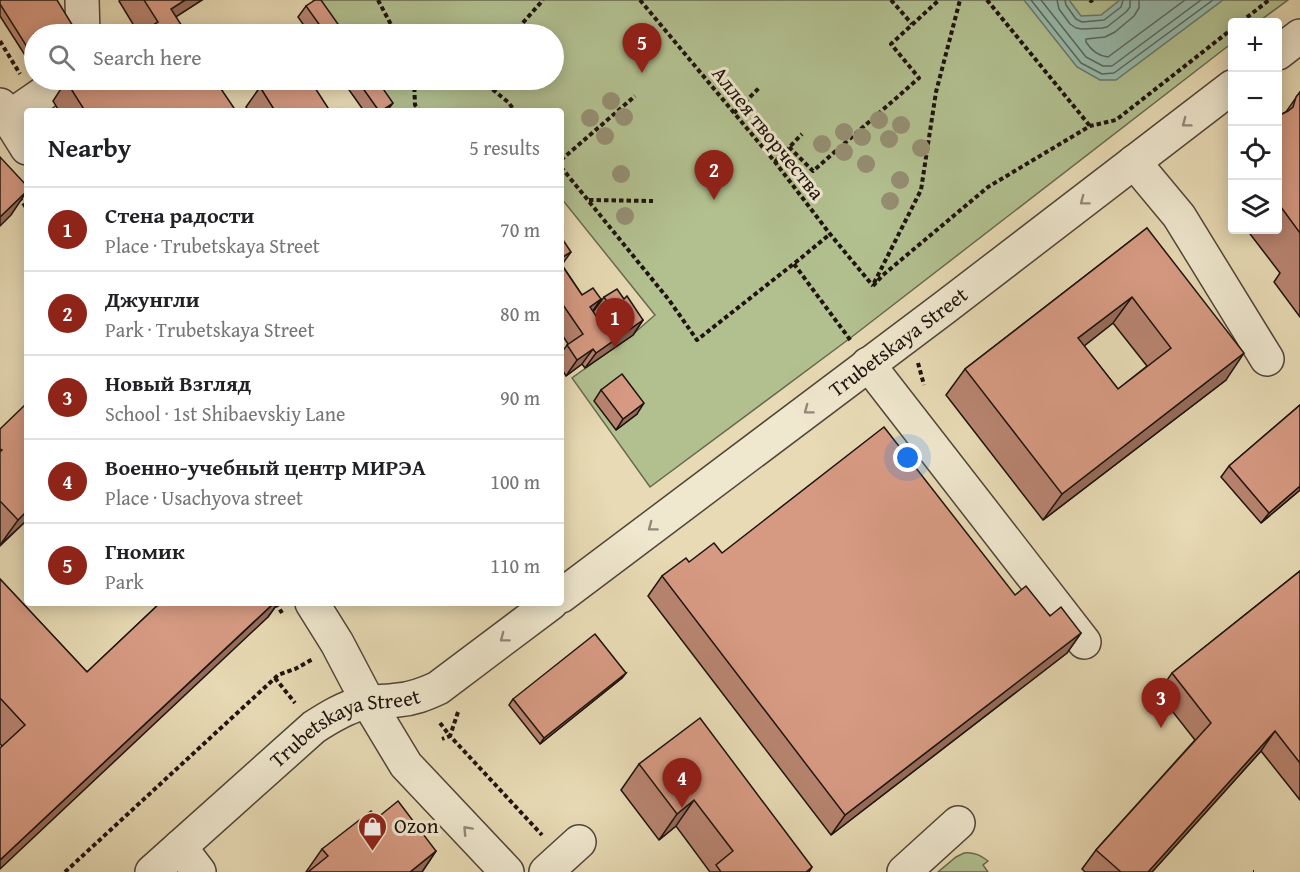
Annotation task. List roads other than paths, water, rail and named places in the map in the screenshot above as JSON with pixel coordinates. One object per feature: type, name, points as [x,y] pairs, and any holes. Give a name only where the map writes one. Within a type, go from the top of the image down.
[{"type":"street","points":[[82,0],[83,24]]},
{"type":"street","points":[[1282,50],[1300,36]]},
{"type":"street","points":[[24,143],[4,111],[48,90]]},
{"type":"street","name":"Trubetskaya Street","points":[[564,594],[861,354],[1134,162],[1228,91]]},
{"type":"street","points":[[1134,162],[1179,216],[1267,359]]},
{"type":"street","points":[[861,354],[1084,642]]},
{"type":"street","points":[[314,606],[406,765],[498,869]]},
{"type":"street","name":"Trubetskaya Street","points":[[152,872],[189,860],[314,727],[357,705],[421,696],[438,688],[547,606]]},
{"type":"street","points":[[904,872],[958,823]]},
{"type":"water","points":[[1024,0],[1069,0],[1081,16],[1101,15],[1120,0],[1223,0],[1116,80],[1100,80],[1077,67]]},
{"type":"place","name":"Гномик","points":[[642,73]]},
{"type":"place","name":"Джунгли","points":[[714,200]]},
{"type":"place","name":"Стена радости","points":[[615,348]]},
{"type":"place","name":"Новый Взгляд","points":[[1161,728]]},
{"type":"place","name":"Военно-учебный центр МИРЭА","points":[[682,808]]},
{"type":"place","name":"Ozon","points":[[373,852]]}]
